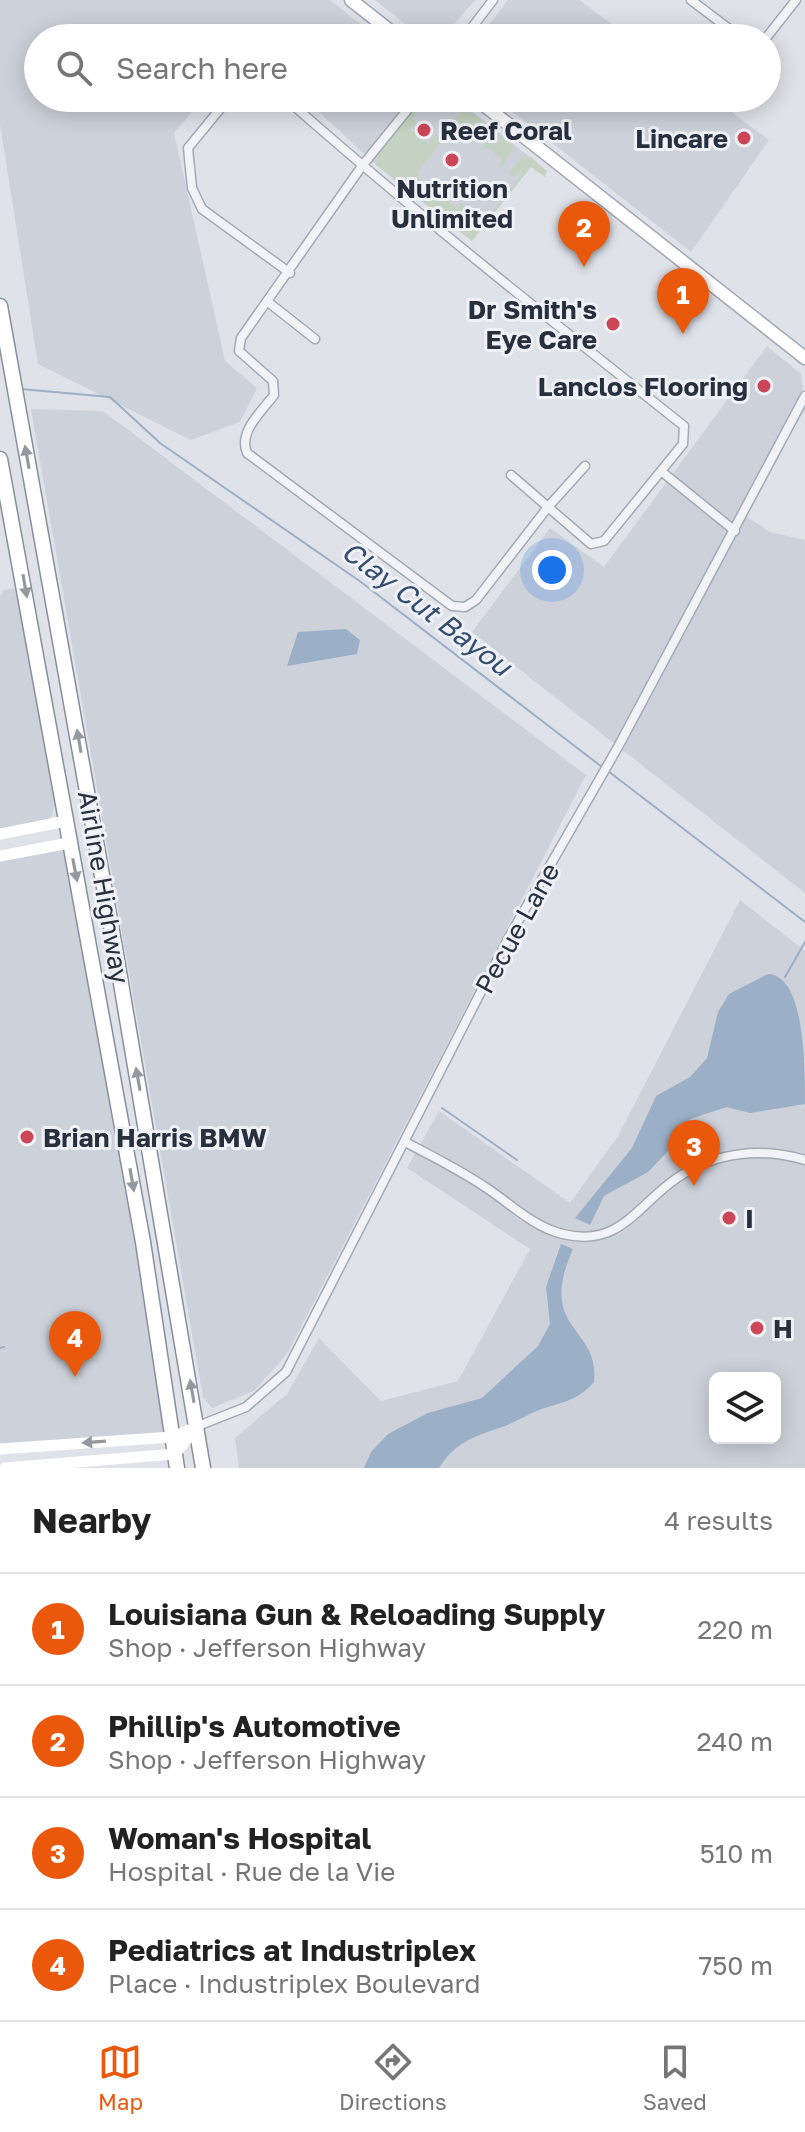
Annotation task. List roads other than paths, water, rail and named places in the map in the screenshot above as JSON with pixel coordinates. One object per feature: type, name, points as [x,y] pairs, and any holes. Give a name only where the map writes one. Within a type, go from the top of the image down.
[{"type":"highway","name":"Airline Highway","points":[[0,306],[96,839],[203,1468]]},
{"type":"highway","name":"Airline Highway","points":[[0,459],[5,509],[91,950],[143,1242],[176,1461]]},
{"type":"highway","points":[[5,509],[36,505]]},
{"type":"highway","points":[[66,821],[92,819]]},
{"type":"highway","points":[[69,843],[96,839]]},
{"type":"highway","points":[[91,950],[115,948]]},
{"type":"main road","points":[[351,0],[381,24]]},
{"type":"main road","points":[[493,112],[805,358]]},
{"type":"street","points":[[475,24],[493,0]]},
{"type":"street","points":[[691,0],[723,24]]},
{"type":"street","points":[[777,24],[796,0]]},
{"type":"street","points":[[218,112],[188,148],[192,188],[202,209],[290,273]]},
{"type":"street","points":[[301,112],[362,166],[684,426],[683,444],[604,541],[591,544],[511,475]]},
{"type":"street","points":[[406,112],[362,166],[290,273],[241,338],[239,351],[273,381],[274,395],[247,430],[245,450],[350,533],[452,606],[465,607],[476,600],[548,507],[585,466]]},
{"type":"street","points":[[268,302],[315,339]]},
{"type":"street","name":"Pecue Lane","points":[[198,1426],[246,1407],[286,1372],[509,937],[592,795],[805,396]]},
{"type":"street","points":[[661,471],[735,531]]},
{"type":"street","points":[[13,854],[5,833],[66,821]]},
{"type":"street","points":[[0,856],[69,843]]},
{"type":"street","points":[[405,1142],[482,1185],[543,1227],[571,1235],[598,1234],[624,1225],[678,1177],[725,1156],[767,1152],[805,1160]]},
{"type":"street","points":[[0,1449],[172,1437],[198,1426]]},
{"type":"street","points":[[5,1468],[176,1461],[198,1426]]},
{"type":"water","points":[[346,629],[360,640],[357,654],[287,666],[298,632]]},
{"type":"water","points":[[768,974],[780,978],[796,1006],[803,1046],[805,1104],[750,1113],[727,1107],[690,1119],[670,1149],[648,1172],[604,1196],[590,1225],[575,1218],[632,1148],[656,1096],[690,1077],[707,1058],[718,1012],[729,994]]},
{"type":"water","points":[[561,1244],[573,1249],[564,1276],[562,1297],[565,1313],[588,1349],[593,1363],[594,1382],[575,1397],[465,1442],[451,1452],[439,1468],[364,1468],[371,1452],[388,1434],[428,1413],[482,1398],[538,1346],[550,1324],[546,1287]]},
{"type":"waterway","name":"Clay Cut Bayou","points":[[21,389],[110,397],[160,443],[361,582],[602,767]]},
{"type":"waterway","name":"Clay Cut Bayou","points":[[608,771],[805,922]]},
{"type":"waterway","points":[[785,977],[805,942]]},
{"type":"waterway","points":[[442,1108],[517,1160]]},
{"type":"waterway","points":[[0,1348],[4,1347]]},
{"type":"place","name":"Reef Coral","points":[[424,130]]},
{"type":"place","name":"Lincare","points":[[744,138]]},
{"type":"place","name":"Nutrition Unlimited","points":[[452,160]]},
{"type":"place","name":"Phillip's Automotive","points":[[584,267]]},
{"type":"place","name":"Dr Smith's Eye Care","points":[[613,324]]},
{"type":"place","name":"Louisiana Gun & Reloading Supply","points":[[683,334]]},
{"type":"place","name":"Lanclos Flooring","points":[[764,386]]},
{"type":"place","name":"Brian Harris BMW","points":[[27,1137]]},
{"type":"place","name":"Woman's Hospital","points":[[694,1186]]},
{"type":"place","name":"I","points":[[729,1218]]},
{"type":"place","name":"H","points":[[757,1328]]},
{"type":"place","name":"Pediatrics at Industriplex","points":[[75,1377]]}]
